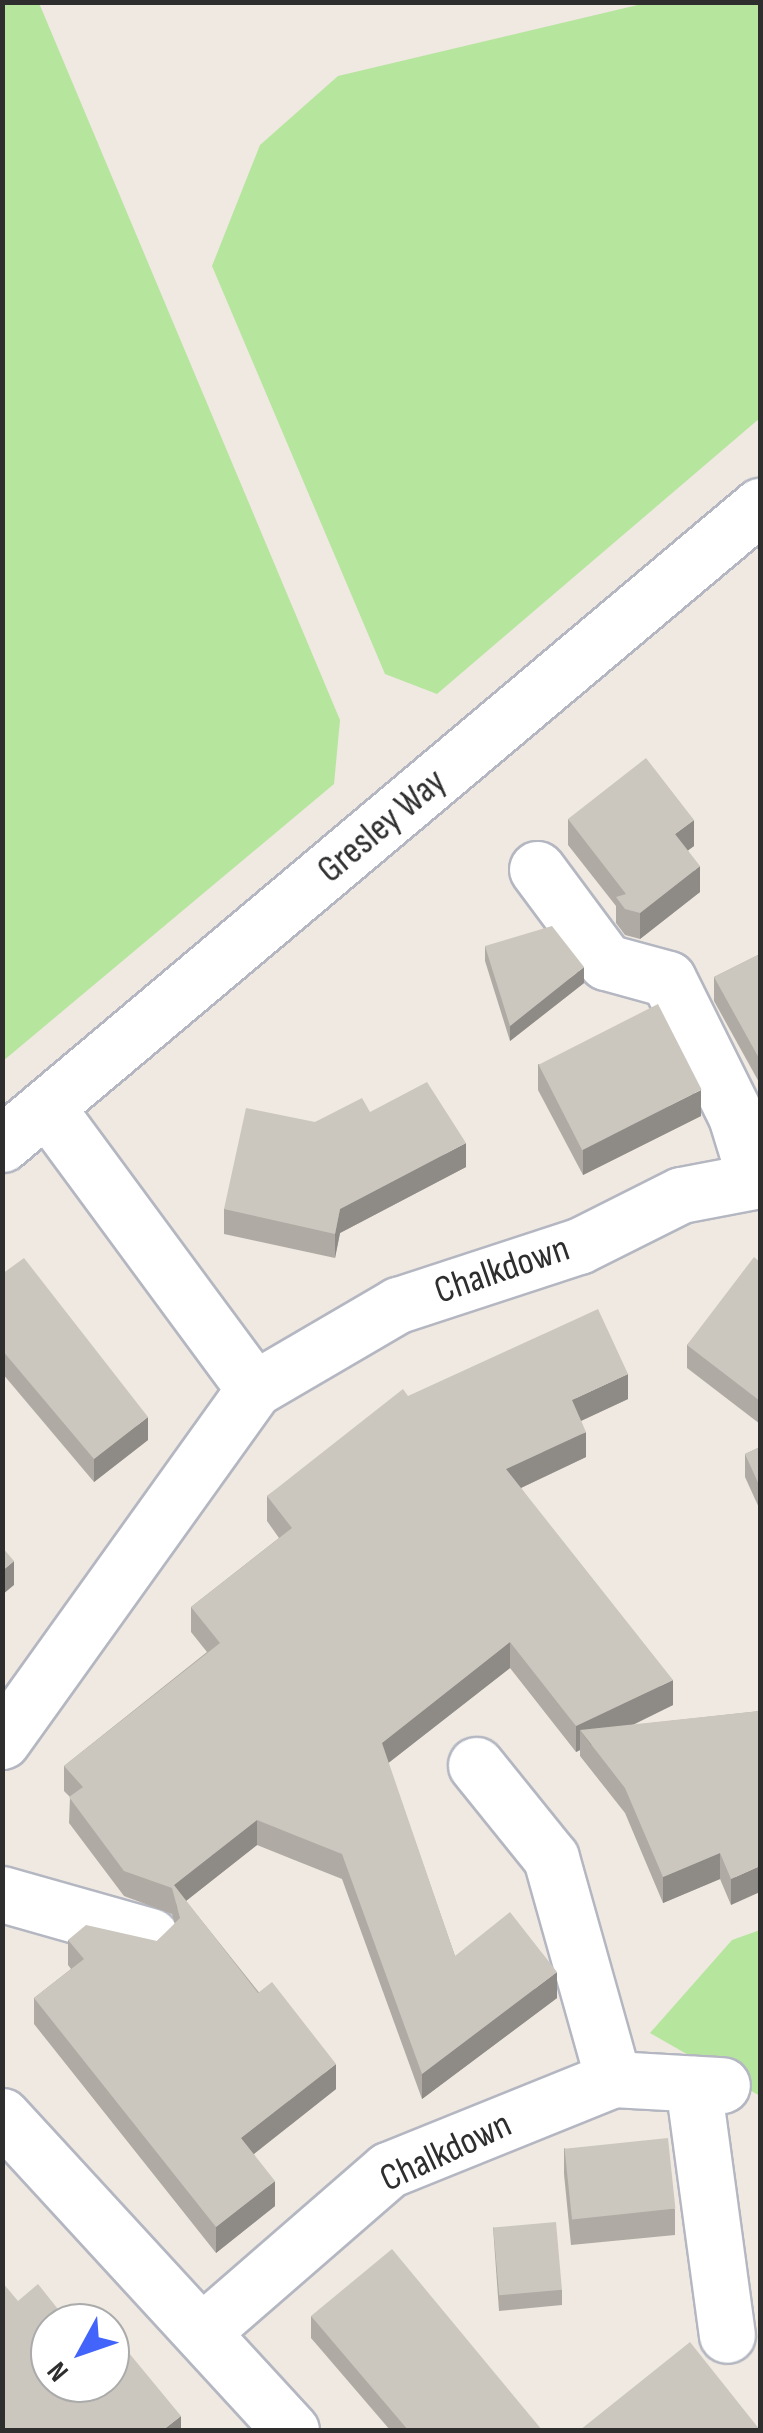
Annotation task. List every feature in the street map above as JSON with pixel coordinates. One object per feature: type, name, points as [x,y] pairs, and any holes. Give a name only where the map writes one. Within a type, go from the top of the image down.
[{"type":"street","name":"Gresley Way","points":[[2,1144],[760,506]]},
{"type":"street","points":[[537,869],[606,962],[668,979],[736,1116],[758,1180]]},
{"type":"street","points":[[48,1108],[254,1389]]},
{"type":"street","name":"Chalkdown","points":[[2,1741],[254,1389],[398,1305],[579,1246],[681,1195],[758,1180]]},
{"type":"street","points":[[476,1765],[551,1858],[614,2079]]},
{"type":"street","points":[[2,1894],[150,1936]]},
{"type":"street","name":"Chalkdown","points":[[204,2330],[388,2170],[614,2079],[708,2085],[726,2335]]},
{"type":"street","points":[[2,2116],[114,2247],[204,2330],[282,2427]]},
{"type":"green space","points":[[2,3],[39,3],[340,720],[334,784],[3,1061]]},
{"type":"green space","points":[[646,3],[760,3],[760,418],[437,694],[385,674],[212,266],[260,145],[338,76]]},
{"type":"green space","points":[[760,1930],[760,2096],[650,2033],[732,1940]]},
{"type":"building","points":[[646,758],[694,820],[675,834],[700,866],[640,913],[625,909],[616,897],[626,894],[568,819]]},
{"type":"building","points":[[552,926],[584,967],[510,1026],[485,946]]},
{"type":"building","points":[[760,954],[760,1060],[714,977]]},
{"type":"building","points":[[658,1004],[702,1090],[582,1150],[539,1065]]},
{"type":"building","points":[[427,1082],[466,1143],[340,1209],[335,1234],[224,1209],[246,1108],[315,1122],[362,1098],[370,1112]]},
{"type":"building","points":[[754,1257],[760,1262],[760,1401],[687,1345]]},
{"type":"building","points":[[24,1258],[148,1417],[94,1459],[2,1350],[2,1274]]},
{"type":"building","points":[[598,1309],[628,1374],[572,1400],[586,1432],[506,1469],[673,1680],[576,1726],[510,1642],[382,1743],[455,1956],[510,1912],[557,1972],[422,2074],[342,1854],[257,1820],[174,1885],[258,1993],[272,1982],[336,2064],[241,2138],[275,2181],[216,2227],[34,1998],[84,1959],[68,1940],[86,1925],[157,1941],[180,1918],[172,1888],[124,1871],[69,1797],[83,1787],[64,1766],[220,1643],[191,1607],[292,1528],[267,1496],[403,1389],[408,1396]]},
{"type":"building","points":[[760,1447],[760,1487],[745,1454]]},
{"type":"building","points":[[2,1547],[14,1561],[2,1571]]},
{"type":"building","points":[[760,1711],[760,1866],[731,1879],[720,1853],[663,1877],[625,1788],[580,1730]]},
{"type":"building","points":[[668,2138],[675,2209],[572,2219],[565,2149]]},
{"type":"building","points":[[556,2222],[562,2290],[499,2295],[493,2227]]},
{"type":"building","points":[[392,2249],[542,2430],[408,2430],[311,2316]]},
{"type":"building","points":[[2,2282],[18,2301],[38,2284],[53,2303],[30,2303],[30,2403],[130,2403],[130,2354],[181,2416],[163,2430],[2,2430]]},
{"type":"building","points":[[690,2342],[760,2430],[580,2430]]}]
